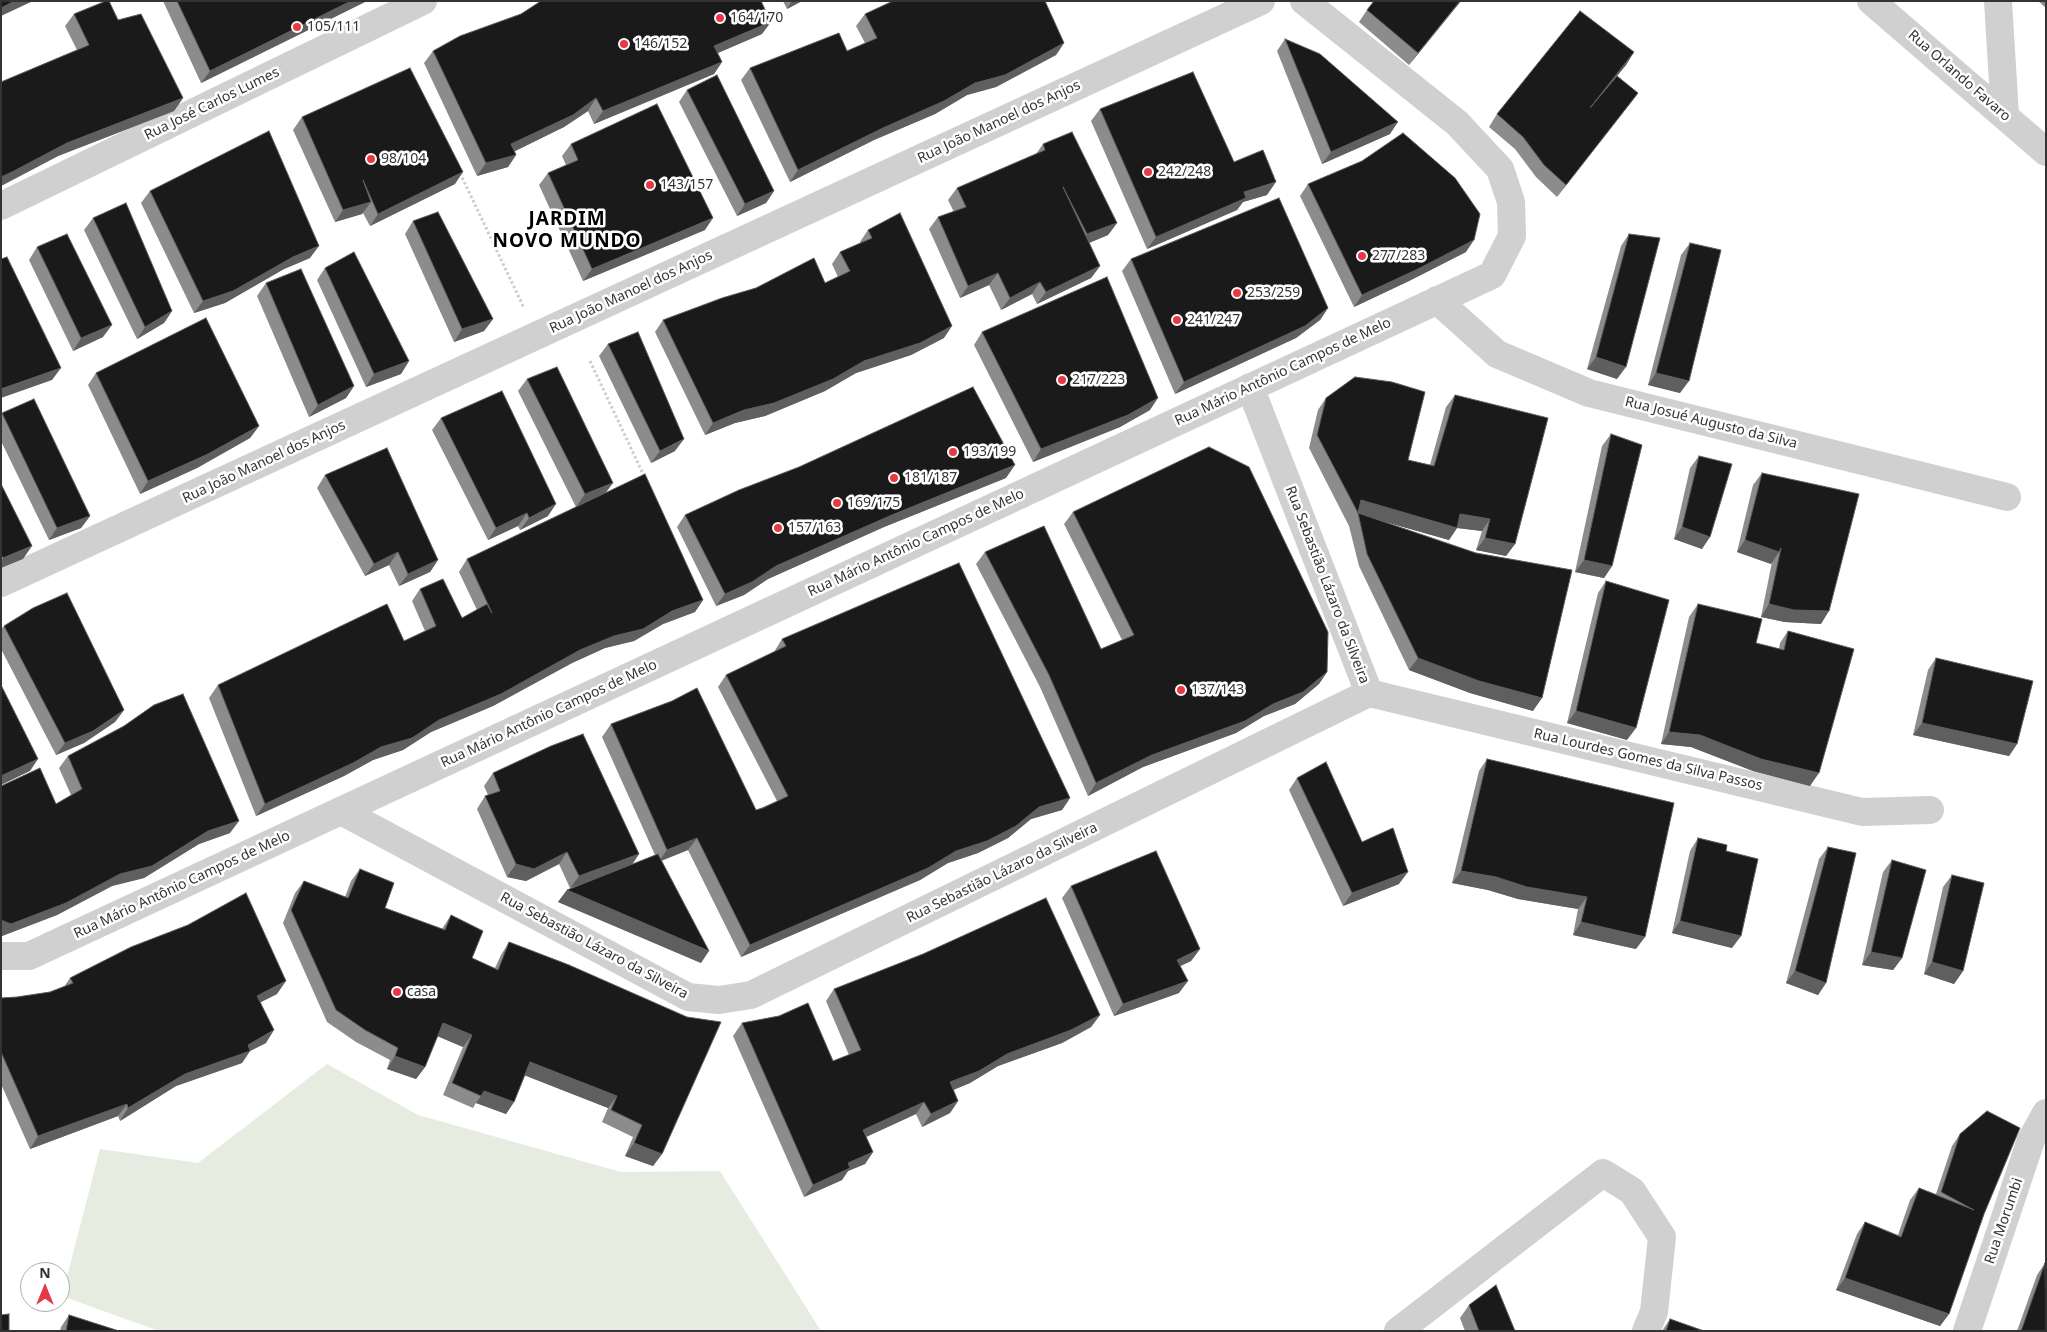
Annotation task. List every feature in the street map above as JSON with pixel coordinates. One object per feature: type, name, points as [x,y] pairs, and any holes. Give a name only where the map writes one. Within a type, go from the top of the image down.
[{"type":"street","name":"Rua José Carlos Lumes","points":[[1,206],[423,1]]},
{"type":"street","name":"Rua João Manoel dos Anjos","points":[[1,583],[1261,1]]},
{"type":"street","name":"Rua Mário Antônio Campos de Melo","points":[[1,956],[29,956],[1492,275],[1512,236],[1511,202],[1500,168],[1458,123],[1304,1]]},
{"type":"street","name":"Rua Orlando Favaro","points":[[1871,1],[2046,152]]},
{"type":"street","points":[[1998,1],[2005,115]]},
{"type":"street","name":"Rua Josué Augusto da Silva","points":[[1437,300],[1497,354],[1589,392],[2007,497]]},
{"type":"street","name":"Rua Sebastião Lázaro da Silveira","points":[[341,811],[688,997],[719,1000],[751,995],[1369,693],[1250,387]]},
{"type":"street","name":"Rua Lourdes Gomes da Silva Passos","points":[[1369,693],[1862,812],[1930,810]]},
{"type":"street","name":"Rua Morumbi","points":[[1967,1331],[2031,1140],[2046,1112]]},
{"type":"street","points":[[1398,1331],[1603,1173],[1632,1191],[1662,1237],[1654,1312],[1646,1331]]},
{"type":"path","points":[[460,172],[526,313]]},
{"type":"path","points":[[590,361],[648,486]]},
{"type":"shaded area","points":[[327,1064],[418,1115],[621,1172],[720,1171],[821,1331],[159,1331],[70,1299],[70,1265],[100,1149],[198,1163]]},
{"type":"building","points":[[1,1],[15,1],[1,8]]},
{"type":"building","points":[[109,1],[118,20],[141,14],[183,98],[67,143],[1,177],[1,82],[89,45],[74,14]]},
{"type":"building","points":[[177,1],[351,1],[210,71]]},
{"type":"building","points":[[541,1],[761,1],[771,22],[714,46],[722,62],[603,111],[596,98],[573,115],[511,144],[516,155],[486,163],[433,51],[460,36],[521,14]]},
{"type":"building","points":[[893,1],[1045,1],[1064,43],[1005,75],[975,83],[944,101],[883,128],[798,170],[750,68],[839,33],[847,51],[877,38],[865,14]]},
{"type":"building","points":[[1374,1],[1460,1],[1418,53],[1367,10]]},
{"type":"building","points":[[1580,11],[1634,52],[1590,108],[1617,76],[1638,93],[1566,185],[1544,165],[1523,137],[1497,114]]},
{"type":"building","points":[[1285,39],[1320,54],[1398,122],[1331,152]]},
{"type":"building","points":[[410,68],[463,172],[378,214],[363,180],[371,202],[343,210],[302,117]]},
{"type":"building","points":[[1193,72],[1234,162],[1263,150],[1276,182],[1244,192],[1246,198],[1156,237],[1100,109]]},
{"type":"building","points":[[717,75],[774,191],[745,204],[687,90]]},
{"type":"building","points":[[657,104],[713,218],[592,269],[548,173],[578,160],[571,144]]},
{"type":"building","points":[[269,131],[319,246],[293,257],[233,291],[203,301],[150,191]]},
{"type":"building","points":[[1072,132],[1117,223],[1087,234],[1063,187],[1100,266],[1046,292],[1040,282],[1010,298],[998,273],[968,286],[938,217],[966,207],[957,188],[1045,150],[1043,144]]},
{"type":"building","points":[[1403,133],[1455,178],[1480,214],[1474,240],[1362,295],[1308,184],[1362,161]]},
{"type":"building","points":[[1279,198],[1328,308],[1305,326],[1184,382],[1131,259]]},
{"type":"building","points":[[126,203],[172,311],[145,327],[93,218]]},
{"type":"building","points":[[438,212],[493,319],[462,329],[413,221]]},
{"type":"building","points":[[900,213],[952,326],[920,343],[864,361],[833,379],[774,403],[744,410],[713,423],[663,320],[722,298],[756,288],[814,258],[825,283],[850,271],[840,252],[872,238],[868,230]]},
{"type":"building","points":[[67,234],[112,325],[81,338],[37,247]]},
{"type":"building","points":[[1629,234],[1660,238],[1626,367],[1596,357]]},
{"type":"building","points":[[1690,243],[1721,250],[1689,381],[1656,373]]},
{"type":"building","points":[[354,252],[409,361],[374,374],[325,268]]},
{"type":"building","points":[[7,257],[61,368],[1,389],[1,259]]},
{"type":"building","points":[[301,269],[354,386],[318,405],[266,283]]},
{"type":"building","points":[[1107,277],[1158,398],[1128,415],[1041,449],[982,332]]},
{"type":"building","points":[[206,318],[259,426],[206,455],[148,481],[96,373]]},
{"type":"building","points":[[638,332],[684,439],[660,451],[608,344]]},
{"type":"building","points":[[557,367],[613,483],[585,494],[527,379]]},
{"type":"building","points":[[1355,377],[1392,382],[1425,392],[1408,460],[1434,466],[1455,395],[1548,418],[1515,544],[1485,538],[1490,519],[1460,514],[1457,528],[1361,500],[1358,513],[1317,435],[1326,398]]},
{"type":"building","points":[[973,387],[1015,465],[892,515],[776,566],[752,582],[725,594],[685,515],[739,490],[799,467]]},
{"type":"building","points":[[502,391],[556,504],[529,518],[527,513],[496,528],[441,418]]},
{"type":"building","points":[[34,399],[90,516],[57,528],[2,413]]},
{"type":"building","points":[[1611,434],[1642,445],[1612,566],[1584,560]]},
{"type":"building","points":[[1209,447],[1249,467],[1328,632],[1327,672],[1303,692],[1273,704],[1245,721],[1152,755],[1096,783],[1049,675],[985,552],[1044,526],[1101,649],[1134,635],[1073,512]]},
{"type":"building","points":[[387,448],[438,560],[408,574],[398,552],[374,564],[325,475]]},
{"type":"building","points":[[1699,456],[1732,464],[1710,537],[1682,527]]},
{"type":"building","points":[[1762,473],[1859,494],[1829,611],[1794,610],[1769,604],[1781,548],[1779,552],[1745,540]]},
{"type":"building","points":[[645,474],[703,600],[672,611],[643,629],[614,636],[580,650],[501,694],[439,720],[412,738],[381,747],[353,763],[265,804],[218,685],[387,604],[404,641],[436,626],[420,589],[443,579],[462,618],[487,604],[492,613],[467,559]]},
{"type":"building","points":[[1,484],[32,546],[3,558],[1,555]]},
{"type":"building","points":[[1358,513],[1476,553],[1572,570],[1542,698],[1479,681],[1418,658],[1367,554]]},
{"type":"building","points":[[959,563],[1070,798],[1039,807],[1016,826],[987,841],[956,851],[928,868],[750,945],[697,838],[667,850],[611,724],[672,701],[697,688],[756,810],[763,808],[788,796],[726,675],[786,646],[782,639]]},
{"type":"building","points":[[1606,581],[1669,600],[1636,728],[1576,711]]},
{"type":"building","points":[[67,593],[124,710],[93,731],[65,743],[4,626],[33,608]]},
{"type":"building","points":[[1698,604],[1762,619],[1756,643],[1784,650],[1788,631],[1854,649],[1819,773],[1761,759],[1700,735],[1669,732]]},
{"type":"building","points":[[1936,658],[2033,681],[2017,744],[1922,723]]},
{"type":"building","points":[[1,685],[38,759],[1,776]]},
{"type":"building","points":[[183,694],[239,821],[208,831],[152,866],[120,874],[66,903],[11,924],[1,920],[1,786],[40,768],[56,804],[82,789],[68,756],[124,726],[154,705]]},
{"type":"building","points":[[583,734],[639,854],[579,876],[567,852],[534,869],[516,864],[485,796],[500,791],[493,773],[551,746]]},
{"type":"building","points":[[1487,759],[1674,803],[1645,937],[1581,922],[1587,897],[1527,887],[1496,877],[1461,871]]},
{"type":"building","points":[[1326,762],[1362,842],[1393,828],[1408,872],[1352,893],[1297,778]]},
{"type":"building","points":[[1698,838],[1727,845],[1726,851],[1758,859],[1741,936],[1680,921]]},
{"type":"building","points":[[1828,847],[1856,853],[1826,983],[1795,971]]},
{"type":"building","points":[[1156,851],[1200,949],[1177,960],[1188,981],[1123,1004],[1071,886]]},
{"type":"building","points":[[658,854],[709,951],[567,890]]},
{"type":"building","points":[[1892,860],[1926,870],[1902,958],[1871,952]]},
{"type":"building","points":[[360,869],[394,883],[385,908],[445,930],[451,915],[483,931],[472,958],[498,970],[509,942],[569,965],[687,1017],[721,1022],[662,1154],[634,1143],[642,1125],[611,1110],[617,1096],[530,1062],[514,1102],[484,1091],[481,1096],[452,1083],[472,1035],[443,1023],[425,1067],[395,1056],[398,1048],[365,1030],[336,1010],[291,910],[304,881],[348,898]]},
{"type":"building","points":[[1952,875],[1984,883],[1963,971],[1932,962]]},
{"type":"building","points":[[246,893],[286,981],[257,996],[274,1030],[248,1045],[250,1051],[185,1074],[128,1108],[127,1104],[38,1136],[1,1052],[1,998],[50,992],[73,983],[70,978],[131,947],[188,925]]},
{"type":"building","points":[[1046,898],[1100,1015],[1071,1030],[1007,1054],[979,1071],[950,1082],[958,1101],[931,1114],[924,1102],[863,1130],[873,1152],[848,1163],[850,1168],[813,1185],[742,1023],[779,1016],[808,1003],[833,1061],[861,1050],[834,989],[923,954]]},
{"type":"building","points":[[1987,1111],[2020,1128],[1984,1214],[1949,1314],[1845,1278],[1865,1222],[1901,1237],[1919,1188],[1974,1210],[1941,1192],[1960,1134]]},
{"type":"building","points":[[2045,1263],[2046,1331],[2021,1331]]},
{"type":"building","points":[[1496,1285],[1515,1331],[1479,1331],[1469,1305]]},
{"type":"building","points":[[9,1314],[9,1331],[1,1331],[1,1315]]},
{"type":"building","points":[[69,1315],[119,1331],[66,1331]]},
{"type":"building","points":[[1670,1319],[1704,1331],[1666,1331]]},
{"type":"place","name":"164/170","points":[[720,18]]},
{"type":"place","name":"105/111","points":[[297,27]]},
{"type":"place","name":"146/152","points":[[624,44]]},
{"type":"place","name":"98/104","points":[[371,159]]},
{"type":"place","name":"242/248","points":[[1148,172]]},
{"type":"place","name":"143/157","points":[[650,185]]},
{"type":"place","name":"277/283","points":[[1362,256]]},
{"type":"place","name":"253/259","points":[[1237,293]]},
{"type":"place","name":"241/247","points":[[1177,320]]},
{"type":"place","name":"217/223","points":[[1062,380]]},
{"type":"place","name":"193/199","points":[[953,452]]},
{"type":"place","name":"181/187","points":[[894,478]]},
{"type":"place","name":"169/175","points":[[837,503]]},
{"type":"place","name":"157/163","points":[[778,528]]},
{"type":"place","name":"137/143","points":[[1181,690]]},
{"type":"place","name":"casa","points":[[397,992]]},
{"type":"district","name":"JARDIM NOVO MUNDO","points":[[567,231]]}]
